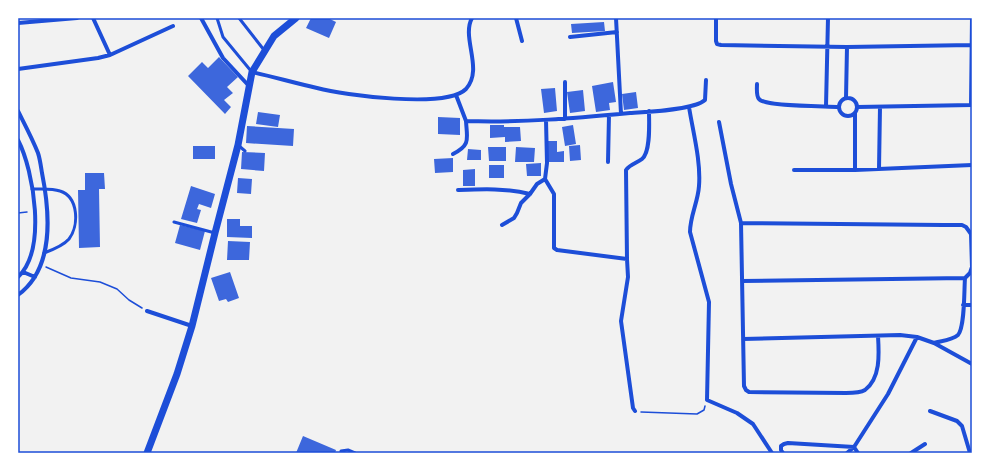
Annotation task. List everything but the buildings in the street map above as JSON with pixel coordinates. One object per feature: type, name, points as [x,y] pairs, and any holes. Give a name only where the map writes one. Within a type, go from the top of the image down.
[{"type":"street","points":[[18,23],[77,18]]},
{"type":"street","points":[[93,18],[110,54]]},
{"type":"street","points":[[200,18],[224,58],[249,87]]},
{"type":"street","points":[[147,453],[177,374],[192,326],[238,145],[252,72],[274,36],[296,18]]},
{"type":"street","points":[[252,72],[316,88],[353,95],[389,98],[434,99],[456,95],[466,88],[472,77],[473,58],[469,38],[470,22],[472,18]]},
{"type":"street","points":[[516,18],[522,41]]},
{"type":"street","points":[[616,18],[621,114]]},
{"type":"street","points":[[716,18],[717,44],[721,45],[972,45]]},
{"type":"street","points":[[826,106],[826,46],[828,18]]},
{"type":"street","points":[[857,107],[972,105],[972,18]]},
{"type":"street","points":[[18,69],[98,58],[173,26]]},
{"type":"street","points":[[570,37],[617,32]]},
{"type":"street","points":[[846,98],[847,46]]},
{"type":"street","points":[[466,121],[504,122],[565,119],[609,116],[690,106],[705,100],[706,80]]},
{"type":"street","points":[[565,82],[565,119]]},
{"type":"street","points":[[757,84],[759,100],[767,103],[839,107]]},
{"type":"street","points":[[453,154],[463,149],[467,142],[466,121],[456,95]]},
{"type":"street","points":[[855,113],[848,116],[845,115],[839,107],[841,101],[846,98],[850,98],[855,101],[857,107],[855,113],[855,170]]},
{"type":"street","points":[[690,106],[700,176],[697,201],[690,226],[690,232],[708,294],[710,312],[707,400],[737,413],[753,424],[772,453]]},
{"type":"street","points":[[880,107],[880,169]]},
{"type":"street","points":[[18,111],[32,137],[38,154],[46,189],[48,226],[44,253],[35,277],[18,295]]},
{"type":"street","points":[[635,411],[633,408],[621,321],[628,277],[626,170],[628,167],[643,159],[646,155],[648,144],[649,111]]},
{"type":"street","points":[[608,162],[609,116]]},
{"type":"street","points":[[546,120],[547,163],[545,179],[554,194],[554,248],[557,250],[627,259]]},
{"type":"street","points":[[719,122],[731,184],[741,223],[744,386],[746,390],[749,392],[846,393],[864,390],[871,383],[876,374],[878,364],[878,336]]},
{"type":"street","points":[[18,140],[26,158],[35,212],[35,240],[29,260],[18,278]]},
{"type":"street","points":[[794,170],[855,170],[972,165]]},
{"type":"street","points":[[502,225],[514,218],[518,213],[521,203],[537,184],[545,179]]},
{"type":"street","points":[[458,190],[486,189],[517,191],[530,194]]},
{"type":"street","points":[[741,223],[943,224],[962,225],[966,227],[971,234],[972,267],[970,273],[965,278],[963,321],[958,334],[947,340],[934,342]]},
{"type":"street","points":[[23,272],[35,277]]},
{"type":"street","points":[[742,281],[965,278]]},
{"type":"street","points":[[963,305],[972,305]]},
{"type":"street","points":[[147,311],[192,326]]},
{"type":"street","points":[[743,339],[900,335],[917,337],[934,342],[972,364]]},
{"type":"street","points":[[847,453],[854,447],[888,394],[917,337]]},
{"type":"street","points":[[930,411],[957,421],[962,426],[970,445],[970,453]]},
{"type":"street","points":[[783,453],[781,448],[784,444],[854,447]]},
{"type":"street","points":[[911,453],[925,444]]},
{"type":"street","points":[[854,447],[858,453]]},
{"type":"lane","points":[[217,18],[223,37],[252,72]]},
{"type":"lane","points":[[239,18],[265,51]]},
{"type":"lane","points":[[238,145],[245,151]]},
{"type":"lane","points":[[32,189],[61,191],[72,199],[74,206],[75,227],[68,240],[54,250],[44,253]]},
{"type":"lane","points":[[174,222],[215,233]]},
{"type":"lane","points":[[340,453],[341,451],[345,450],[355,453]]},
{"type":"path","points":[[18,213],[35,212]]},
{"type":"path","points":[[40,265],[71,278],[100,282],[117,289],[129,300],[147,311]]},
{"type":"path","points":[[635,411],[697,414],[704,410],[707,400]]}]
